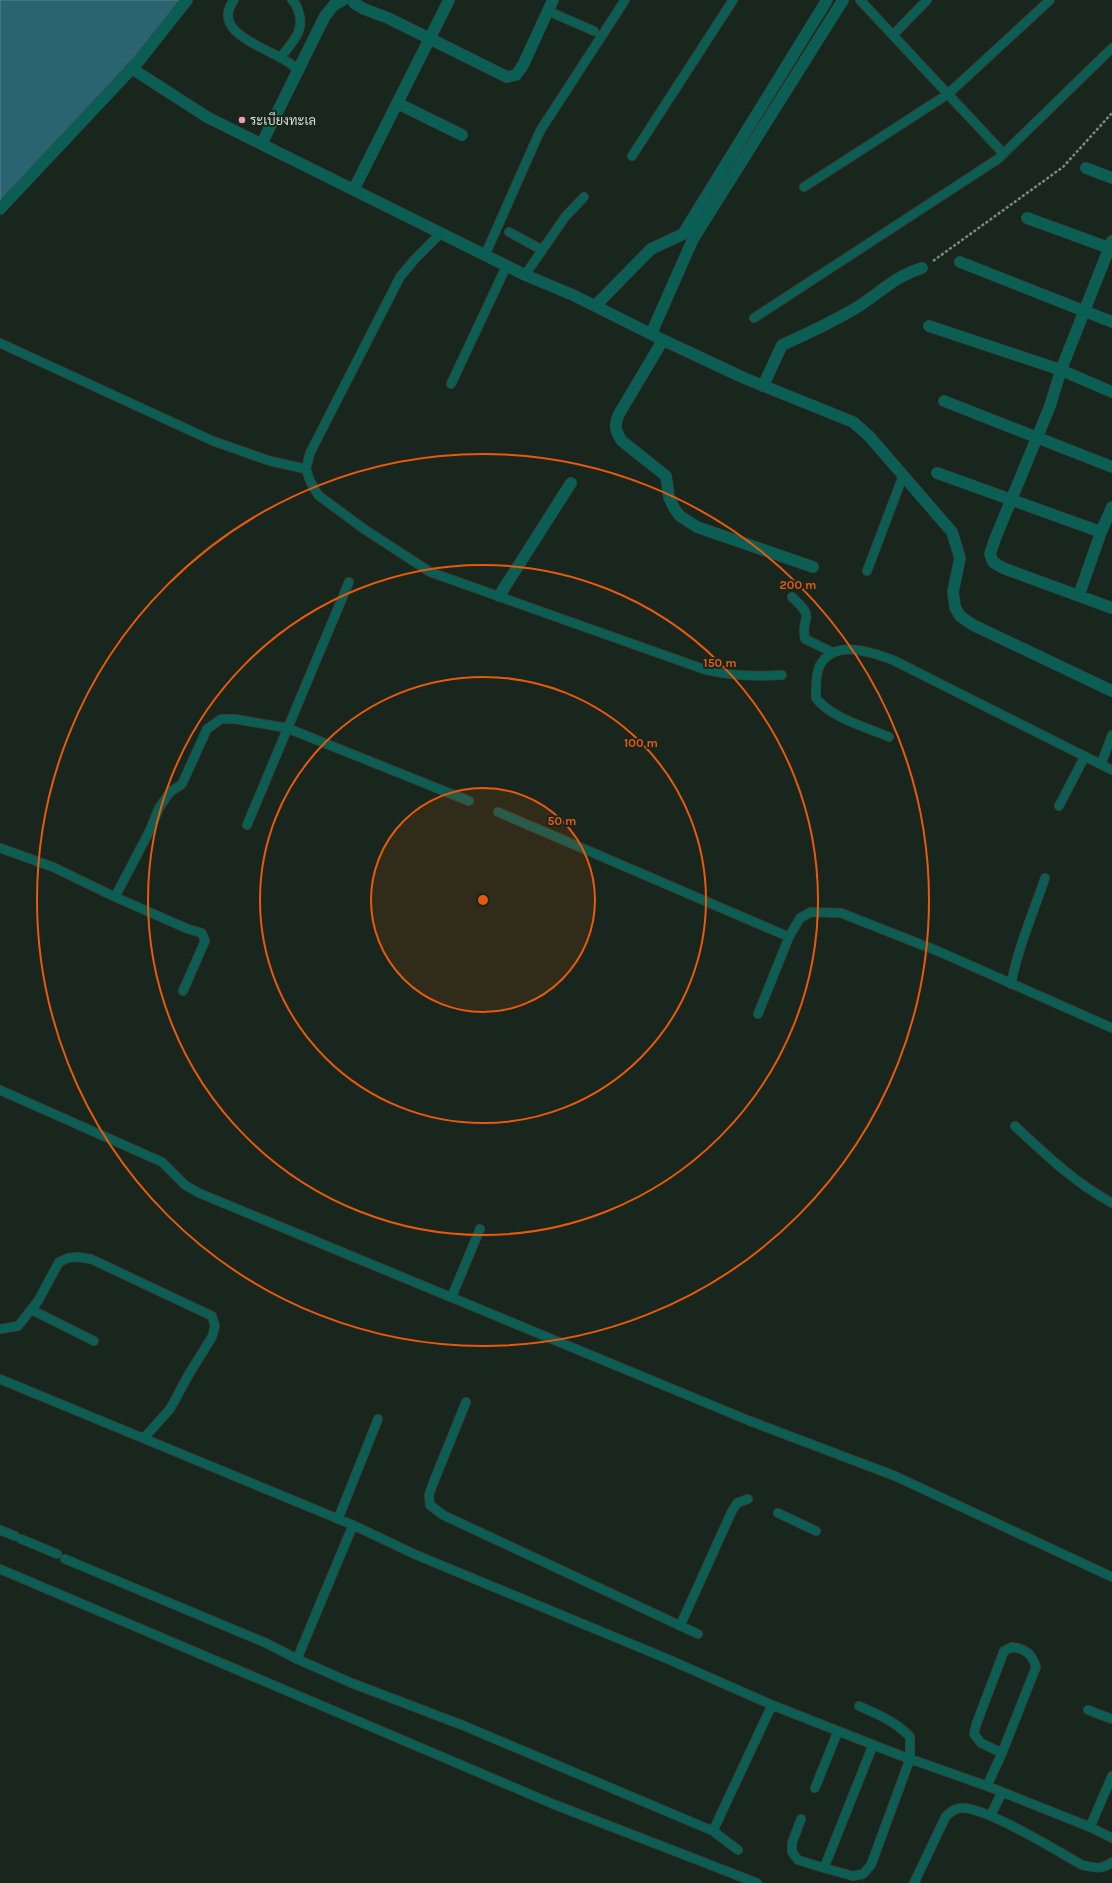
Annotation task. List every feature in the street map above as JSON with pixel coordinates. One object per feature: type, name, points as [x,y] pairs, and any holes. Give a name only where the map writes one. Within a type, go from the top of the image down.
[{"type":"street","points":[[0,209],[131,68],[187,0]]},
{"type":"street","points":[[262,143],[326,16],[334,6],[343,0]]},
{"type":"street","points":[[354,0],[354,2],[364,9],[430,39],[507,77],[516,75],[523,65],[553,0]]},
{"type":"street","points":[[354,189],[449,0]]},
{"type":"street","points":[[595,306],[651,249],[683,234],[827,0]]},
{"type":"street","points":[[651,334],[693,239],[843,0]]},
{"type":"street","points":[[131,68],[207,117],[525,275],[595,306],[663,340],[763,386],[853,422],[869,436],[952,532],[960,558],[954,592],[955,607],[960,616],[973,625],[1112,690]]},
{"type":"street","points":[[397,103],[462,135]]},
{"type":"street","points":[[1086,168],[1112,178]]},
{"type":"street","points":[[1027,218],[1111,246],[1083,311],[1038,438],[1011,500],[990,554],[993,562],[1004,568],[1112,608]]},
{"type":"street","points":[[960,262],[1112,322]]},
{"type":"street","points":[[763,386],[782,345],[830,323],[858,306],[895,280],[907,273],[922,268]]},
{"type":"street","points":[[929,326],[1061,370],[1112,392]]},
{"type":"street","points":[[663,340],[619,414],[614,424],[616,434],[622,441],[666,476],[669,497],[680,516],[697,527],[813,566]]},
{"type":"street","points":[[944,401],[1112,467]]},
{"type":"street","points":[[937,473],[1101,532]]},
{"type":"street","points":[[499,596],[571,483]]},
{"type":"street","points":[[1079,595],[1101,532],[1111,515]]},
{"type":"lane","points":[[234,0],[230,5],[228,19],[234,31],[264,50],[281,57],[299,70]]},
{"type":"lane","points":[[281,57],[300,31],[302,23],[296,3],[292,0]]},
{"type":"lane","points":[[485,255],[540,131],[625,0]]},
{"type":"lane","points":[[632,156],[733,0]]},
{"type":"lane","points":[[860,0],[1004,153]]},
{"type":"lane","points":[[893,35],[927,0]]},
{"type":"lane","points":[[804,187],[948,94],[1050,0]]},
{"type":"lane","points":[[548,10],[594,31]]},
{"type":"lane","points":[[754,318],[998,159],[1112,48]]},
{"type":"lane","points":[[525,275],[565,217],[584,197]]},
{"type":"lane","points":[[441,232],[400,277],[310,453],[306,469],[310,481],[318,495],[364,529],[430,572],[598,633],[706,670],[726,675],[752,677],[782,675]]},
{"type":"lane","points":[[509,232],[542,250]]},
{"type":"lane","points":[[451,384],[506,265]]},
{"type":"lane","points":[[0,343],[213,441],[270,462],[306,469]]},
{"type":"lane","points":[[867,571],[903,476]]},
{"type":"lane","points":[[247,825],[349,582]]},
{"type":"lane","points":[[792,597],[805,609],[808,614],[804,634],[805,639],[832,652],[852,649],[869,651],[893,660],[1112,770]]},
{"type":"lane","points":[[832,652],[820,665],[816,698],[823,708],[832,713],[889,737]]},
{"type":"lane","points":[[115,897],[150,830],[159,808],[170,792],[182,784],[207,729],[221,720],[235,718],[287,728],[469,801]]},
{"type":"lane","points":[[1101,764],[1112,735]]},
{"type":"lane","points":[[1059,806],[1085,756]]},
{"type":"lane","points":[[498,812],[789,937]]},
{"type":"lane","points":[[0,848],[53,867],[115,897],[188,929],[202,933],[205,941],[183,991]]},
{"type":"lane","points":[[1011,984],[1020,948],[1045,878]]},
{"type":"lane","points":[[758,1014],[789,937],[800,918],[811,912],[841,913],[940,952],[1112,1028]]},
{"type":"lane","points":[[0,1090],[162,1162],[185,1185],[199,1193],[452,1296],[750,1421],[895,1476],[1112,1577]]},
{"type":"lane","points":[[1015,1126],[1060,1168],[1079,1183],[1112,1203]]},
{"type":"lane","points":[[452,1296],[480,1229]]},
{"type":"lane","points":[[0,1330],[18,1326],[32,1310],[59,1262],[68,1258],[78,1257],[91,1259],[212,1316],[215,1326],[212,1337],[189,1374],[170,1409],[144,1438]]},
{"type":"lane","points":[[32,1310],[94,1341]]},
{"type":"lane","points":[[0,1379],[353,1525],[414,1554],[670,1660],[772,1705],[910,1759],[987,1786],[1090,1827],[1112,1838]]},
{"type":"lane","points":[[466,1402],[432,1486],[429,1495],[430,1505],[443,1516],[698,1634]]},
{"type":"lane","points":[[338,1519],[378,1420]]},
{"type":"lane","points":[[680,1626],[731,1513],[737,1503],[748,1499]]},
{"type":"lane","points":[[778,1513],[816,1531]]},
{"type":"lane","points":[[297,1659],[353,1525]]},
{"type":"lane","points":[[0,1530],[57,1554]]},
{"type":"lane","points":[[65,1558],[266,1643],[297,1659],[349,1682],[462,1725],[713,1832],[738,1850]]},
{"type":"lane","points":[[0,1569],[553,1804],[757,1883]]},
{"type":"lane","points":[[987,1786],[1002,1752],[1036,1667],[1033,1656],[1022,1648],[1012,1647],[1004,1651],[974,1734],[981,1743],[1002,1752]]},
{"type":"lane","points":[[713,1832],[772,1705]]},
{"type":"lane","points":[[801,1819],[792,1843],[792,1852],[798,1860],[853,1876],[863,1874],[871,1864],[910,1759],[910,1737],[896,1723],[859,1706]]},
{"type":"lane","points":[[1088,1710],[1112,1718]]},
{"type":"lane","points":[[815,1788],[838,1731]]},
{"type":"lane","points":[[824,1868],[873,1745]]},
{"type":"lane","points":[[1090,1827],[1112,1776]]},
{"type":"lane","points":[[991,1816],[1002,1792]]},
{"type":"lane","points":[[914,1883],[946,1816],[955,1809],[963,1808],[991,1816],[1082,1865],[1098,1869],[1107,1866],[1112,1862]]},
{"type":"path","points":[[922,268],[1063,167],[1112,113]]},
{"type":"water","points":[[0,0],[185,0],[0,213]]},
{"type":"place","name":"ระเบียงทะเล","points":[[242,120]]}]
